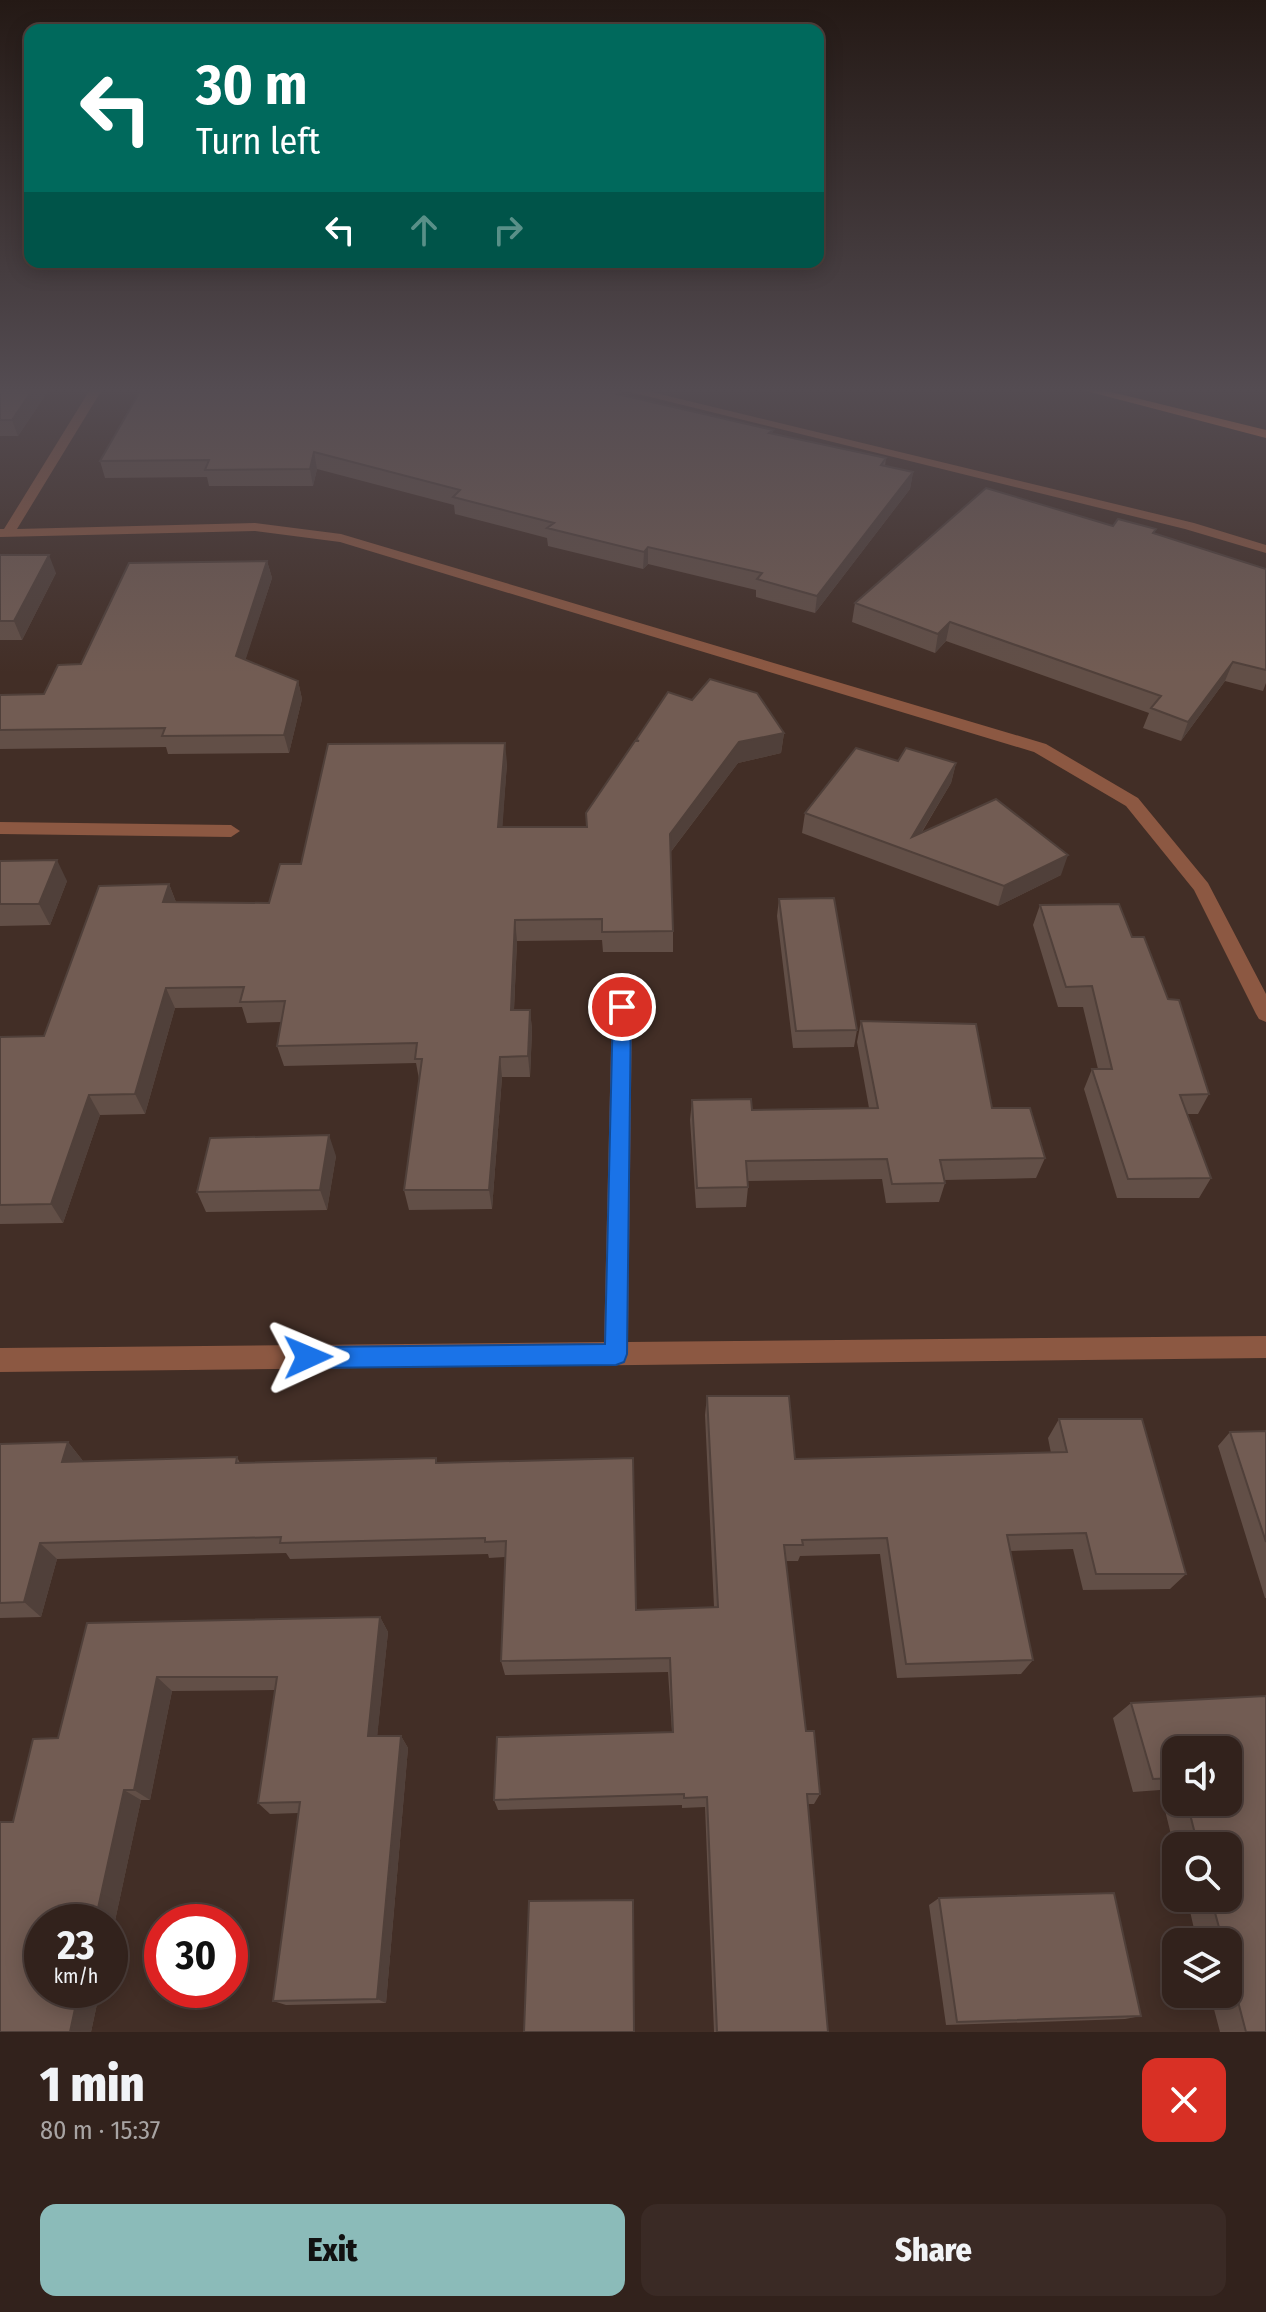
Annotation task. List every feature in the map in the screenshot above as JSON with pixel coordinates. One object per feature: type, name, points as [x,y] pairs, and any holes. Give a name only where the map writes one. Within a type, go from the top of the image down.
[{"type":"street","points":[[4,533],[36,483]]},
{"type":"street","points":[[1011,483],[1189,526],[1266,549]]},
{"type":"street","points":[[4,533],[255,527],[341,538],[1040,748],[1132,802],[1202,887],[1266,1014]]},
{"type":"street","points":[[0,828],[231,831]]},
{"type":"street","points":[[616,1354],[622,1007]]},
{"type":"street","points":[[0,1360],[1266,1347]]},
{"type":"building","points":[[432,483],[905,483],[817,596],[757,579],[762,573],[648,547],[644,552],[547,528],[554,523],[453,497],[460,490]]},
{"type":"building","points":[[986,488],[1113,526],[1118,519],[1156,529],[1153,533],[1266,569],[1266,670],[1233,662],[1188,722],[1151,708],[1161,696],[950,622],[938,634],[855,603]]},
{"type":"building","points":[[0,555],[49,555],[14,621],[0,621]]},
{"type":"building","points":[[267,561],[236,656],[298,681],[284,735],[162,736],[165,728],[0,730],[0,695],[44,694],[58,665],[81,664],[129,563]]},
{"type":"building","points":[[710,679],[757,693],[784,733],[739,742],[670,834],[673,931],[602,932],[602,919],[515,920],[511,1010],[530,1010],[528,1056],[500,1057],[489,1190],[404,1190],[422,1059],[415,1059],[417,1043],[277,1046],[285,1001],[240,1002],[244,987],[166,988],[135,1094],[89,1095],[51,1204],[0,1205],[0,1037],[44,1036],[99,886],[169,884],[163,902],[269,903],[280,864],[301,864],[328,744],[505,743],[498,827],[587,827],[586,813],[635,741],[639,741],[636,740],[668,692],[692,700]]},
{"type":"building","points":[[856,748],[898,761],[906,748],[956,763],[912,837],[996,799],[1068,855],[1004,886],[805,813]]},
{"type":"building","points":[[57,860],[39,904],[0,904],[0,861]]},
{"type":"building","points":[[834,898],[857,1030],[796,1031],[779,899]]},
{"type":"building","points":[[1119,904],[1132,937],[1144,937],[1168,999],[1179,1000],[1209,1094],[1180,1095],[1211,1178],[1128,1179],[1092,1069],[1112,1069],[1092,986],[1066,987],[1040,905]]},
{"type":"building","points":[[861,1021],[976,1024],[992,1108],[1030,1108],[1045,1158],[940,1160],[945,1183],[892,1184],[887,1159],[746,1161],[748,1187],[697,1188],[692,1100],[751,1099],[752,1110],[878,1108]]},
{"type":"building","points":[[329,1135],[320,1190],[197,1192],[210,1138]]},
{"type":"building","points":[[707,1396],[789,1396],[795,1459],[1067,1452],[1059,1419],[1142,1419],[1186,1574],[1096,1574],[1086,1533],[1007,1535],[1033,1660],[906,1664],[887,1538],[802,1540],[803,1545],[784,1545],[806,1731],[814,1731],[820,1794],[807,1794],[828,2032],[717,2032],[707,1797],[684,1798],[684,1794],[494,1800],[497,1737],[673,1732],[670,1658],[501,1661],[506,1541],[485,1542],[485,1538],[280,1543],[281,1537],[40,1543],[24,1602],[0,1603],[0,1444],[68,1442],[62,1462],[237,1457],[236,1463],[436,1458],[436,1463],[633,1458],[636,1610],[718,1607]]},
{"type":"building","points":[[1266,1431],[1266,1542],[1230,1432]]},
{"type":"building","points":[[380,1617],[368,1736],[401,1736],[377,1999],[273,2001],[300,1802],[258,1803],[277,1677],[157,1677],[134,1790],[124,1790],[99,1904],[24,1904],[24,2008],[75,2008],[70,2032],[0,2032],[0,1822],[13,1822],[33,1739],[58,1738],[87,1623]]},
{"type":"building","points":[[1266,1696],[1266,2032],[1246,2032],[1240,2008],[1242,1928],[1219,1928],[1215,1912],[1242,1912],[1242,1832],[1194,1832],[1190,1816],[1242,1816],[1242,1736],[1162,1736],[1162,1779],[1153,1779],[1131,1703]]},
{"type":"building","points":[[1114,1893],[1141,2016],[957,2022],[939,1898]]},
{"type":"building","points":[[633,1900],[634,2032],[524,2032],[529,1901]]},
{"type":"route","points":[[308,1357],[616,1354],[622,1007]]}]
